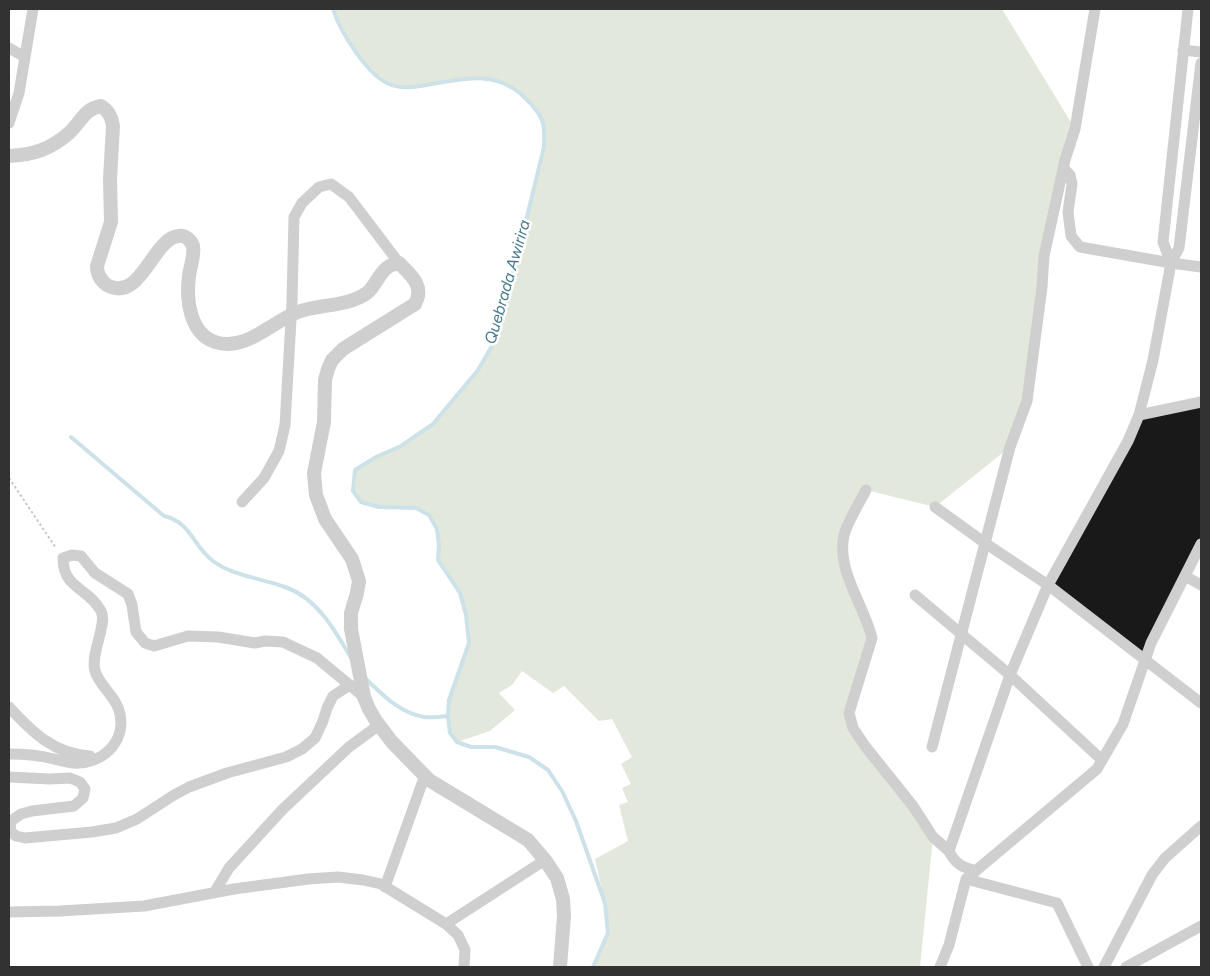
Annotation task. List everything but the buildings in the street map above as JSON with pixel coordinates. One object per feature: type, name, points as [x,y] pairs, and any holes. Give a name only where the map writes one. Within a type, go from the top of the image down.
[{"type":"street","points":[[9,123],[19,93],[33,9]]},
{"type":"street","points":[[932,747],[1010,447],[1027,401],[1042,287],[1044,256],[1064,168],[1076,129],[1095,9]]},
{"type":"street","points":[[1171,263],[1163,242],[1188,9]]},
{"type":"street","points":[[9,48],[25,57]]},
{"type":"street","points":[[1184,50],[1201,52]]},
{"type":"street","points":[[948,851],[1010,675],[1048,585],[1128,441],[1139,415],[1153,360],[1171,263],[1179,248],[1201,63]]},
{"type":"street","points":[[9,156],[28,155],[59,141],[71,131],[89,110],[94,106],[101,106],[109,114],[114,126],[110,180],[111,222],[97,266],[99,278],[111,287],[119,288],[135,282],[169,240],[180,235],[190,240],[193,246],[189,278],[189,306],[193,319],[205,336],[212,341],[222,344],[250,339],[298,312],[356,299],[368,292],[388,266],[399,263]]},
{"type":"street","points":[[1064,168],[1070,175],[1072,184],[1068,212],[1071,236],[1080,247],[1201,267]]},
{"type":"street","points":[[242,502],[264,478],[279,451],[285,425],[292,316],[294,217],[302,203],[319,187],[331,184],[349,197],[399,263],[415,280],[418,288],[418,299],[415,304],[343,349],[332,360],[325,380],[324,422],[314,473],[316,495],[325,520],[352,559],[359,581],[351,613],[351,629],[364,697],[379,725],[425,775],[528,840],[545,860],[557,878],[563,899],[564,916],[560,967]]},
{"type":"street","points":[[1139,415],[1201,402]]},
{"type":"street","points":[[866,490],[844,534],[844,552],[850,583],[869,626],[872,638],[850,713],[853,728],[913,806],[933,837],[960,866],[976,871]]},
{"type":"street","points":[[935,507],[1048,585],[1201,703]]},
{"type":"street","points":[[940,967],[949,945],[966,879],[1097,769],[1123,724],[1151,643],[1201,544]]},
{"type":"street","points":[[9,754],[29,754],[73,763],[93,762],[107,754],[117,742],[121,728],[120,713],[112,696],[95,671],[96,645],[102,626],[102,614],[93,599],[75,586],[66,575],[63,569],[63,558],[72,555],[81,556],[95,573],[128,594],[132,605],[136,632],[145,643],[154,646],[188,636],[255,643],[265,641],[283,642],[317,658],[364,697]]},
{"type":"street","points":[[1185,576],[1201,585]]},
{"type":"street","points":[[915,595],[1010,675],[1102,760]]},
{"type":"street","points":[[9,777],[70,778],[80,782],[85,790],[83,798],[74,806],[21,814],[11,821],[10,831],[16,836],[25,838],[116,828],[137,819],[189,786],[227,773],[286,757],[302,749],[315,738],[334,696],[350,685]]},
{"type":"street","points":[[9,707],[29,729],[44,741],[75,755],[102,756]]},
{"type":"street","points":[[214,894],[229,868],[282,810],[349,747],[379,725]]},
{"type":"street","points":[[385,887],[425,775]]},
{"type":"street","points":[[1104,967],[1152,875],[1165,858],[1201,826]]},
{"type":"street","points":[[446,924],[545,860]]},
{"type":"street","points":[[9,912],[144,906],[308,878],[338,877],[363,880],[385,887],[446,924],[458,935],[465,950],[464,967]]},
{"type":"street","points":[[966,879],[1057,903],[1088,967]]},
{"type":"street","points":[[1126,967],[1201,926]]},
{"type":"path","points":[[9,478],[63,558]]},
{"type":"shaded area","points":[[333,9],[1002,9],[1075,129],[1044,256],[1027,401],[1010,447],[935,507],[866,490],[844,552],[869,626],[849,713],[933,837],[920,967],[593,967],[608,933],[605,903],[595,859],[628,841],[619,805],[628,802],[622,788],[631,784],[621,764],[632,757],[612,719],[599,721],[564,686],[553,693],[522,671],[512,685],[499,693],[515,710],[490,731],[457,742],[450,733],[449,700],[469,642],[466,615],[460,593],[438,560],[437,529],[429,515],[416,508],[379,507],[361,502],[353,491],[355,470],[376,457],[401,446],[433,424],[478,370],[496,339],[544,147],[542,120],[521,94],[499,81],[475,78],[405,87],[383,81],[356,53],[348,41]]},
{"type":"waterway","name":"Quebrada Awirira","points":[[333,9],[348,41],[356,53],[383,81],[405,87],[476,78],[499,81],[521,94],[542,120],[544,147],[496,339],[478,370],[433,424],[401,446],[376,457],[355,470],[353,491],[361,502],[379,507],[416,508],[429,515],[437,529],[438,560],[460,593],[466,615],[469,643],[449,700],[450,733],[457,742],[471,747],[495,747],[529,757],[548,770],[562,791],[576,821],[605,903],[608,933],[593,967]]},
{"type":"waterway","points":[[71,437],[164,516],[180,523],[213,561],[239,574],[285,587],[307,599],[332,626],[351,658]]},
{"type":"waterway","points":[[365,678],[392,702],[415,715],[424,717],[448,716]]}]
